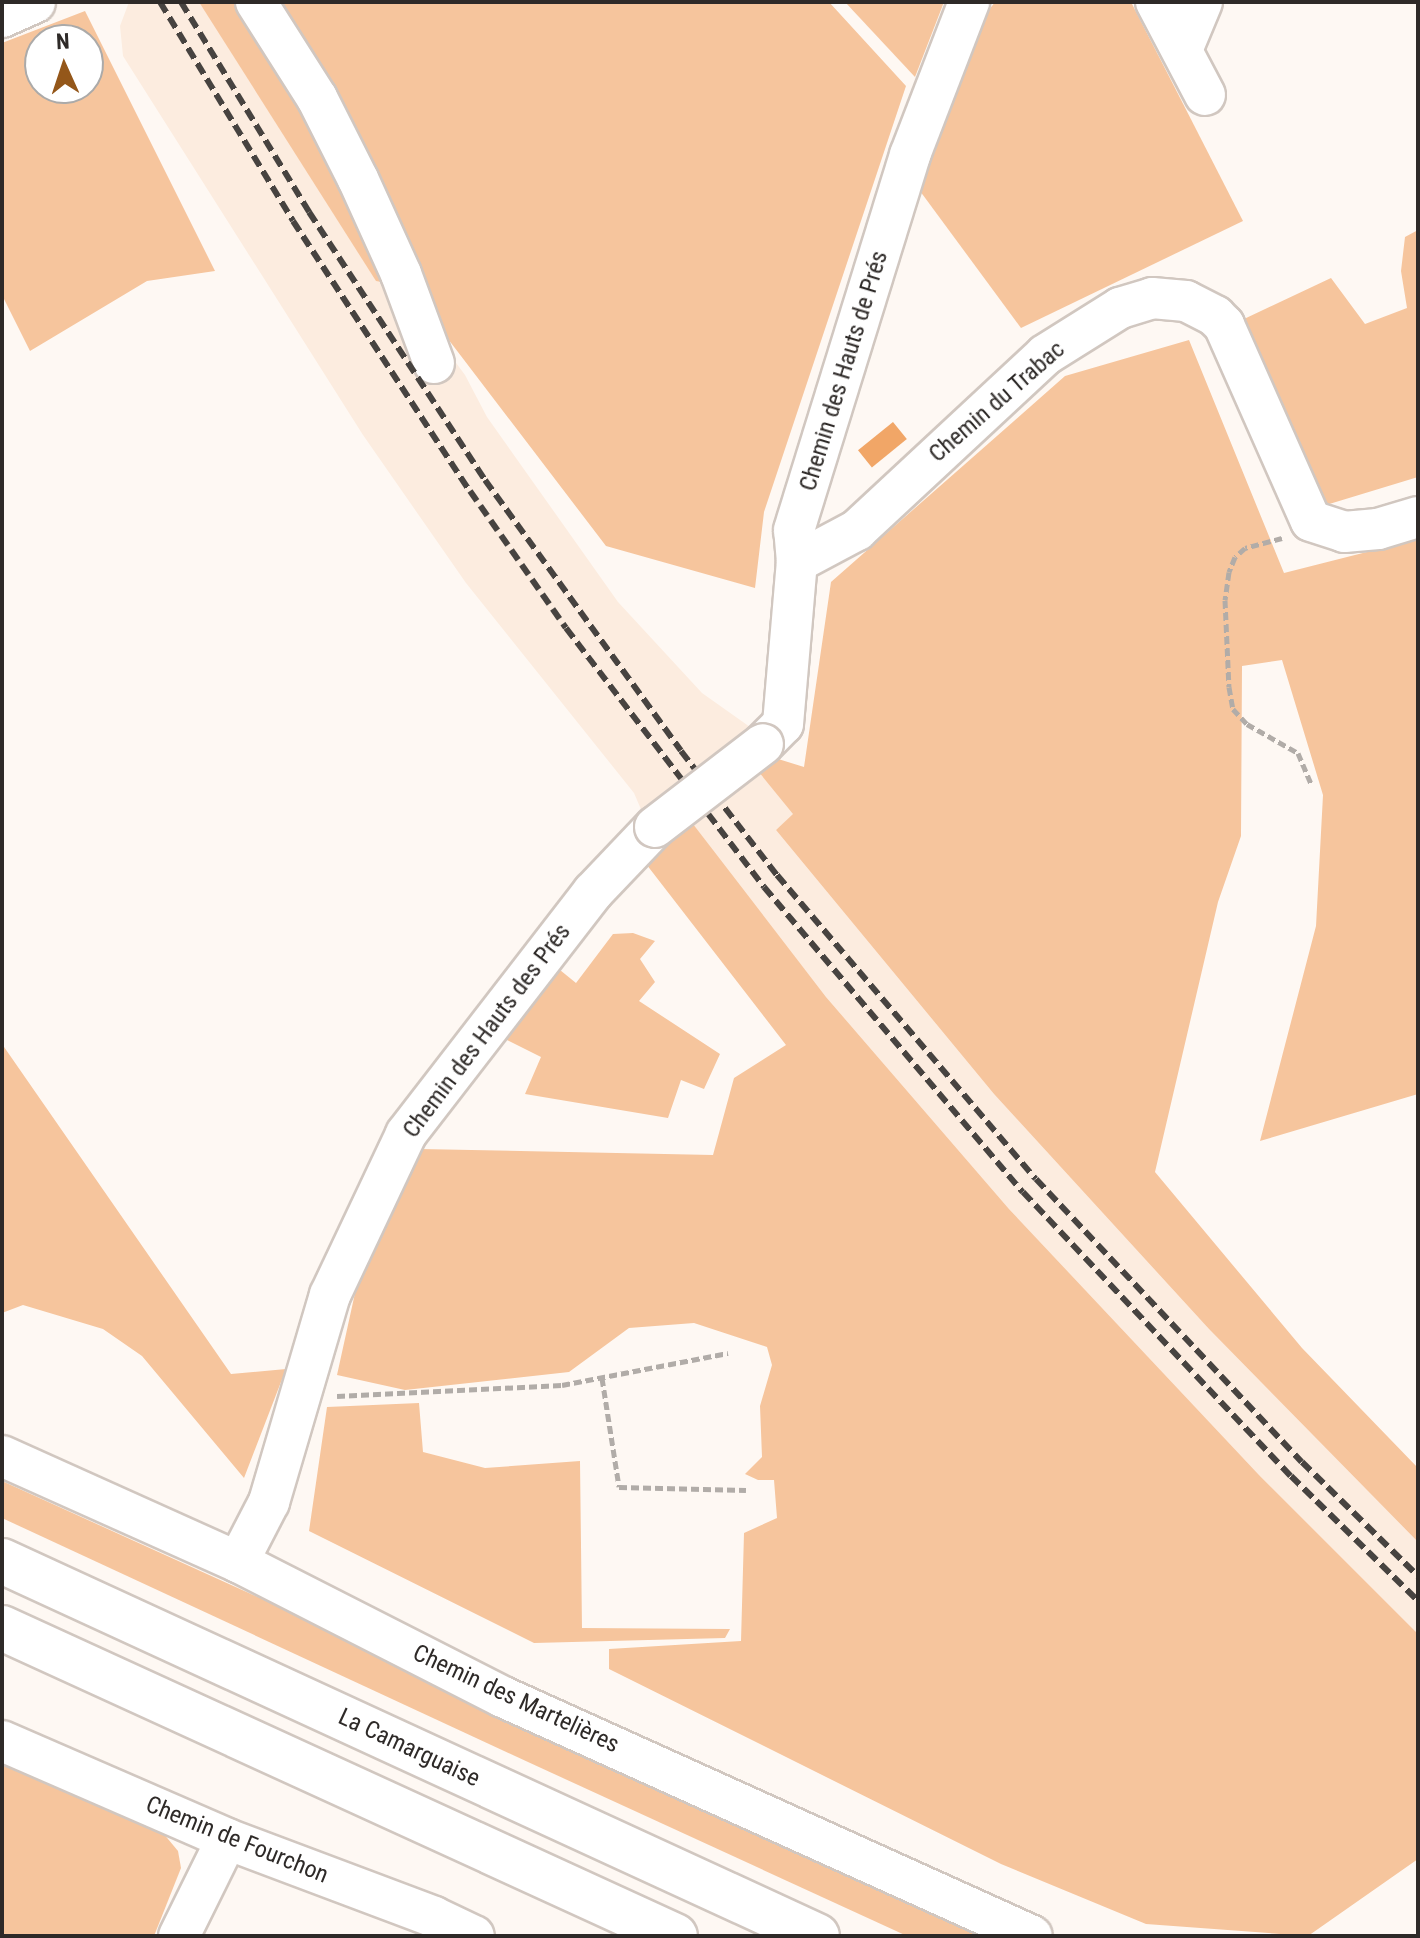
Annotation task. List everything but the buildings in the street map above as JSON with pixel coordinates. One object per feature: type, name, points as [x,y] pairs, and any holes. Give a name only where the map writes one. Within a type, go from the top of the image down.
[{"type":"highway","name":"La Camarguaise","points":[[2,1561],[817,1936]]},
{"type":"highway","points":[[2,1628],[675,1936]]},
{"type":"street","points":[[2,17],[35,2]]},
{"type":"street","points":[[256,2],[317,98],[358,179],[401,274],[434,363]]},
{"type":"street","name":"Chemin des Hauts de Prés","points":[[763,744],[783,724],[797,562],[794,530],[910,155],[969,2]]},
{"type":"street","points":[[1156,2],[1205,95]]},
{"type":"street","points":[[1182,50],[1202,2]]},
{"type":"street","name":"Chemin du Trabac","points":[[797,562],[857,530],[1045,355],[1120,308],[1152,298],[1186,301],[1215,316],[1224,325],[1311,521],[1325,526]]},
{"type":"street","points":[[1325,526],[1344,532],[1378,529],[1418,517]]},
{"type":"street","name":"Chemin des Hauts des Prés","points":[[238,1562],[269,1502],[330,1295],[406,1134],[593,892],[655,827],[763,744]]},
{"type":"street","name":"Chemin des Martelières","points":[[2,1456],[238,1562],[503,1697],[1032,1936]]},
{"type":"street","name":"Chemin de Fourchon","points":[[2,1741],[227,1839],[434,1917],[474,1936]]},
{"type":"street","points":[[179,1936],[227,1839]]},
{"type":"path","points":[[1311,784],[1298,753],[1247,724],[1233,709],[1225,600],[1229,572],[1235,557],[1245,548],[1325,526]]},
{"type":"path","points":[[300,1397],[562,1385],[728,1353]]},
{"type":"path","points":[[602,1378],[619,1487],[746,1490]]},
{"type":"shaded area","points":[[129,2],[223,2],[369,245],[465,375],[487,417],[618,602],[702,693],[750,727],[643,814],[634,793],[466,583],[363,435],[123,56],[120,26]]},
{"type":"shaded area","points":[[199,2],[242,2],[286,68],[387,283],[376,281]]},
{"type":"shaded area","points":[[267,2],[829,2],[906,86],[764,512],[755,588],[606,546],[445,335],[401,228]]},
{"type":"shaded area","points":[[845,2],[944,2],[915,77]]},
{"type":"shaded area","points":[[995,2],[1131,2],[1243,221],[1021,328],[920,191],[971,34]]},
{"type":"shaded area","points":[[85,11],[92,24],[51,24]]},
{"type":"shaded area","points":[[24,35],[24,104],[104,104],[104,49],[215,271],[147,281],[30,351],[2,295],[2,43]]},
{"type":"shaded area","points":[[1418,230],[1418,477],[1326,505],[1244,319],[1331,278],[1365,324],[1407,308],[1401,271],[1405,237]]},
{"type":"shaded area","points":[[1189,340],[1284,573],[1418,539],[1418,1094],[1260,1141],[1316,926],[1323,795],[1282,660],[1242,666],[1241,836],[1218,902],[1155,1172],[1302,1348],[1418,1468],[1418,1542],[1209,1329],[994,1094],[776,830],[793,814],[758,771],[775,758],[804,767],[831,582],[1065,376]]},
{"type":"shaded area","points":[[893,422],[907,439],[872,467],[858,450]]},
{"type":"shaded area","points":[[758,771],[794,814],[776,830],[994,1094],[1209,1329],[1418,1542],[1418,1634],[1259,1475],[1009,1209],[826,997],[737,883],[693,824]]},
{"type":"shaded area","points":[[693,824],[826,997],[1009,1209],[1259,1475],[1418,1634],[1418,1859],[1308,1936],[1146,1924],[1001,1864],[609,1669],[609,1649],[741,1641],[744,1533],[777,1518],[774,1480],[758,1480],[745,1474],[762,1457],[760,1406],[772,1365],[767,1347],[694,1323],[629,1328],[569,1372],[405,1390],[337,1375],[357,1284],[420,1149],[713,1155],[734,1078],[786,1045],[643,860]]},
{"type":"shaded area","points":[[633,933],[655,941],[640,959],[655,982],[639,1001],[720,1054],[704,1089],[681,1080],[668,1118],[525,1094],[541,1057],[503,1038],[560,970],[576,983],[613,934]]},
{"type":"shaded area","points":[[2,1044],[231,1374],[286,1369],[244,1478],[142,1356],[103,1329],[23,1305],[2,1313]]},
{"type":"shaded area","points":[[419,1403],[423,1452],[485,1468],[580,1461],[582,1628],[730,1629],[725,1638],[534,1643],[309,1531],[327,1407]]},
{"type":"shaded area","points":[[2,1481],[337,1633],[984,1936],[907,1936],[528,1762],[2,1518]]},
{"type":"shaded area","points":[[2,1759],[116,1807],[163,1833],[178,1851],[181,1868],[154,1936],[2,1936]]},
{"type":"railway","points":[[160,2],[293,221],[470,491],[566,628],[764,887],[1023,1192],[1291,1476],[1418,1601]]},
{"type":"railway","points":[[181,2],[309,212],[485,480],[681,751],[777,875],[1036,1179],[1302,1462],[1418,1576]]}]
